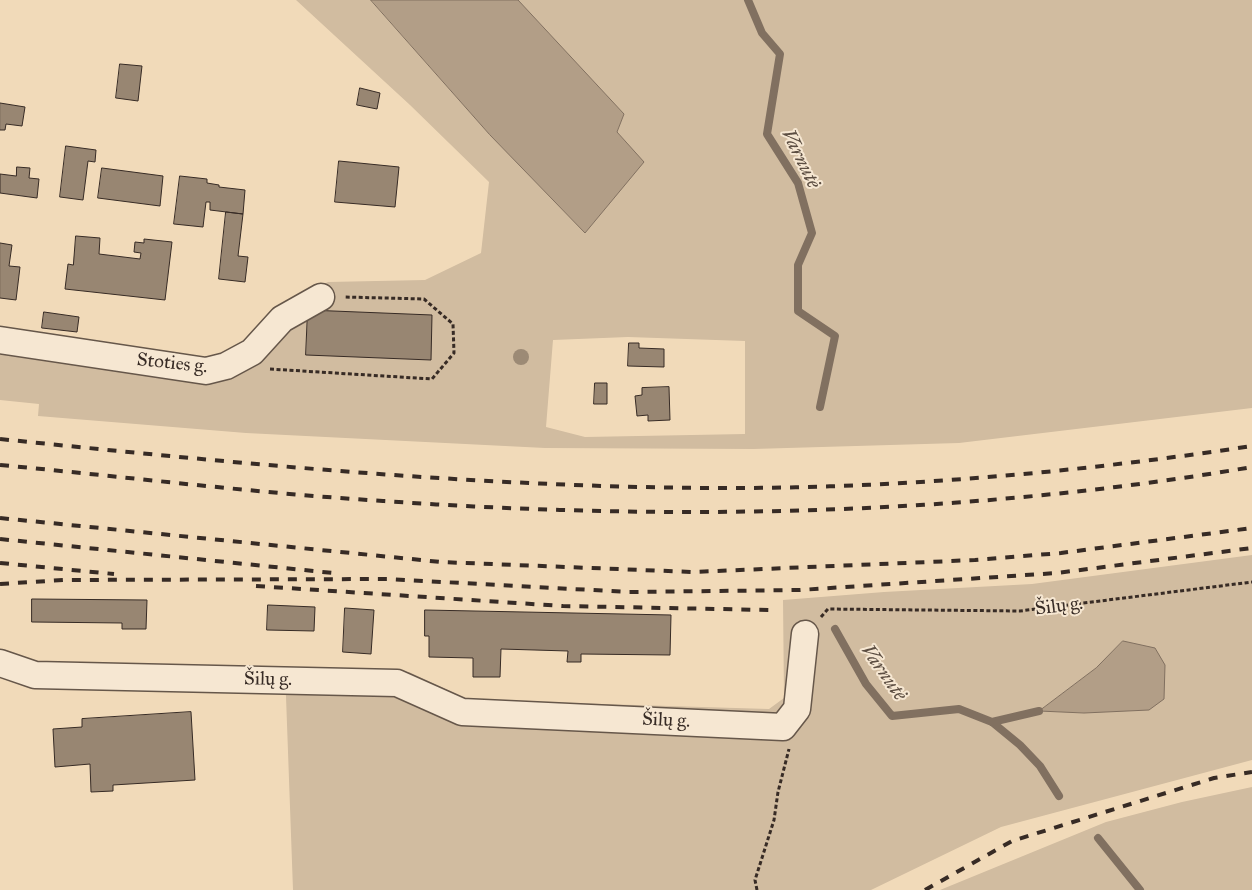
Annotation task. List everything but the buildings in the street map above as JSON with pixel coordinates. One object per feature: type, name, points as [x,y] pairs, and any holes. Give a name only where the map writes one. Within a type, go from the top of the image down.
[{"type":"street","name":"Stoties g.","points":[[0,340],[206,371],[226,366],[252,352],[282,319],[321,297]]},
{"type":"street","points":[[783,727],[797,709],[805,634]]},
{"type":"street","name":"Šilų g.","points":[[0,663],[35,675],[397,683],[462,712],[783,727]]},
{"type":"path","points":[[265,368],[432,378],[454,353],[453,324],[424,299],[321,297]]},
{"type":"path","name":"Šilų g.","points":[[805,634],[828,609],[1020,612],[1252,582]]},
{"type":"path","points":[[757,890],[755,880],[774,820],[778,792],[790,752],[783,727]]},
{"type":"shaded area","points":[[296,0],[371,0],[490,135],[585,233],[643,162],[617,132],[624,114],[518,0],[1252,0],[1252,408],[959,443],[753,449],[545,448],[246,433],[38,416],[39,404],[0,400],[0,334],[195,361],[245,350],[289,301],[328,282],[425,280],[481,253],[489,182],[410,105]],"holes":[[[628,337],[745,341],[745,434],[585,437],[546,427],[553,340]]]},
{"type":"shaded area","points":[[371,0],[518,0],[624,114],[617,132],[644,162],[585,233],[490,135]]},
{"type":"shaded area","points":[[1252,555],[1252,760],[1001,827],[871,890],[293,890],[285,669],[409,672],[469,700],[769,709],[784,698],[783,600],[884,592],[1032,584]],"holes":[[[1096,668],[1084,713],[1040,710]]]},
{"type":"shaded area","points":[[1123,641],[1155,648],[1165,665],[1164,699],[1149,710],[1084,713],[1039,711],[1096,668]]},
{"type":"shaded area","points":[[1252,787],[1252,890],[940,890],[1106,822],[1182,802]]},
{"type":"waterway","name":"Varnutė","points":[[748,0],[762,33],[780,54],[767,134],[798,183],[812,233],[798,265],[798,311],[835,336],[820,407]]},
{"type":"waterway","name":"Varnutė","points":[[835,629],[866,684],[892,716],[959,709],[992,722],[1020,745],[1040,766],[1059,796]]},
{"type":"waterway","points":[[992,722],[1039,711]]},
{"type":"waterway","name":"Varnutė","points":[[1098,838],[1140,890]]},
{"type":"railway","points":[[0,439],[365,473],[547,484],[730,488],[861,485],[992,477],[1122,464],[1252,446]]},
{"type":"railway","points":[[0,465],[335,498],[492,507],[710,512],[819,510],[927,505],[1036,496],[1252,467]]},
{"type":"railway","points":[[0,518],[441,562],[692,572],[975,560],[1061,553],[1252,528]]},
{"type":"railway","points":[[0,539],[333,573]]},
{"type":"railway","points":[[0,584],[63,580],[387,579],[629,592],[800,590],[1057,573],[1252,548]]},
{"type":"railway","points":[[0,563],[114,574]]},
{"type":"railway","points":[[256,586],[563,606],[769,610]]},
{"type":"railway","points":[[925,890],[1012,841],[1214,778],[1252,772]]}]
